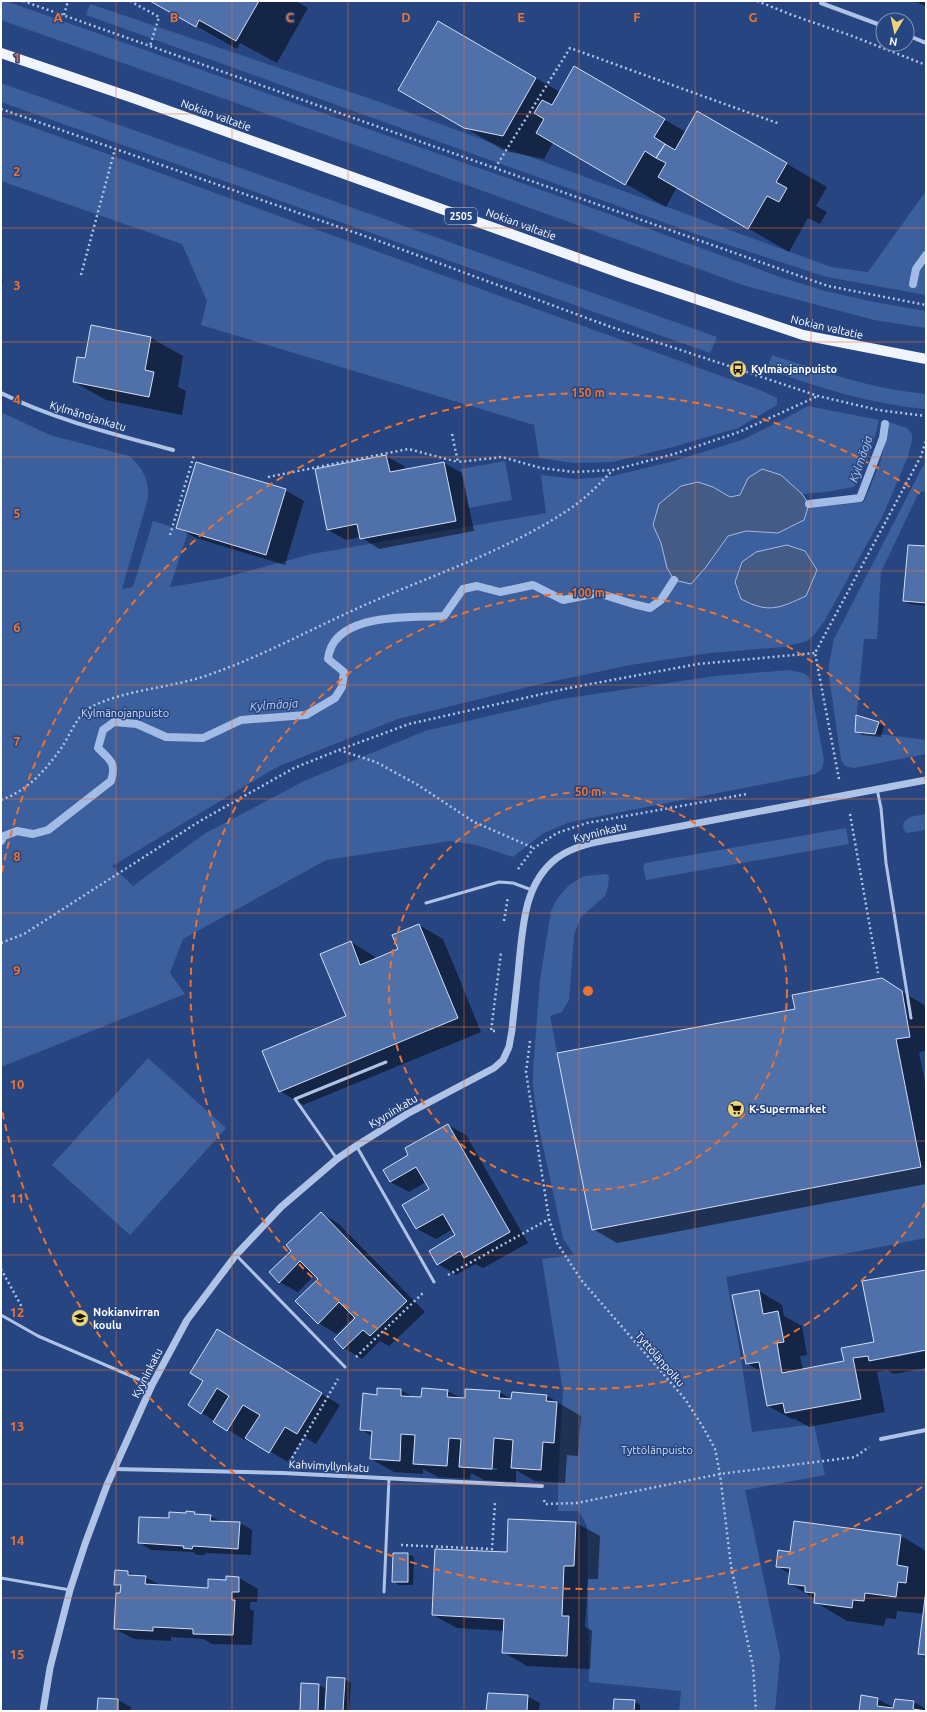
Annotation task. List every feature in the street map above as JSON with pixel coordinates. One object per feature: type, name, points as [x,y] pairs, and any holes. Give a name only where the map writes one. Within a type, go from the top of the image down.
[{"type":"main road","name":"Nokian valtatie","points":[[1,53],[133,98],[643,281],[803,335],[926,359]]},
{"type":"street","points":[[821,3],[875,23]]},
{"type":"street","points":[[915,38],[926,43]]},
{"type":"street","name":"Kylmänojankatu","points":[[1,393],[26,405],[53,415],[173,450]]},
{"type":"street","name":"Kyyninkatu","points":[[43,1711],[50,1668],[70,1590],[88,1536],[107,1485],[152,1385],[187,1320],[236,1255],[282,1207],[337,1159],[407,1114],[485,1074],[503,1060],[509,1047],[512,1030],[524,915],[532,890],[540,875],[557,858],[578,847],[626,836],[926,780]]},
{"type":"street","points":[[881,1439],[926,1430]]},
{"type":"street","name":"Kahvimyllynkatu","points":[[115,1469],[283,1473],[542,1486]]},
{"type":"lane","points":[[877,789],[882,808],[886,863],[911,1018]]},
{"type":"lane","points":[[426,903],[499,882],[513,883],[532,890]]},
{"type":"lane","points":[[337,1159],[294,1099],[386,1062]]},
{"type":"lane","points":[[356,1146],[434,1282]]},
{"type":"lane","points":[[236,1255],[345,1367]]},
{"type":"lane","points":[[1,1315],[38,1336],[152,1385]]},
{"type":"lane","points":[[384,1592],[389,1478]]},
{"type":"lane","points":[[1,1578],[70,1590]]},
{"type":"path","points":[[23,1],[828,286],[926,305]]},
{"type":"path","points":[[64,15],[68,1]]},
{"type":"path","points":[[130,1],[159,17],[150,46]]},
{"type":"path","points":[[757,1],[926,65]]},
{"type":"path","points":[[495,168],[570,48],[780,124]]},
{"type":"path","points":[[1,109],[372,239],[611,327],[818,396],[878,410],[926,416]]},
{"type":"path","points":[[81,275],[115,149]]},
{"type":"path","points":[[268,477],[408,449],[458,462],[502,457],[541,468],[574,472],[613,470],[674,454],[739,432],[818,396]]},
{"type":"path","points":[[452,434],[458,462]]},
{"type":"path","points":[[842,795],[815,653],[921,456],[926,441]]},
{"type":"path","points":[[170,535],[194,455]]},
{"type":"path","points":[[1,800],[11,797],[31,783],[62,747],[74,726],[88,709],[108,698],[163,687],[210,675],[377,600],[485,556],[513,542],[574,506],[613,470]]},
{"type":"path","points":[[1,943],[24,934],[200,821],[294,768],[408,724],[569,688],[698,664],[815,653]]},
{"type":"path","points":[[339,750],[376,762],[418,785],[474,822],[534,848]]},
{"type":"path","points":[[850,814],[878,973]]},
{"type":"path","name":"Tyttölänpolku","points":[[530,1038],[526,1072],[549,1219],[557,1243],[582,1281],[688,1404],[715,1449],[720,1474],[731,1566],[753,1666],[756,1711]]},
{"type":"path","points":[[283,1473],[345,1367],[434,1282],[549,1219]]},
{"type":"path","points":[[1,1268],[38,1336]]},
{"type":"path","points":[[545,1504],[577,1503],[720,1474],[855,1456],[881,1439]]},
{"type":"path","points":[[386,1544],[492,1549],[495,1503]]},
{"type":"green space","points":[[1,1],[6,1],[606,213],[780,277],[825,291],[874,302],[926,311],[926,328],[874,320],[746,286],[400,161],[1,20]]},
{"type":"green space","points":[[90,4],[380,102],[831,267],[868,272],[926,191],[926,295],[827,277],[710,239],[86,15]]},
{"type":"green space","points":[[1,83],[717,337],[710,353],[1,102]]},
{"type":"green space","points":[[1,116],[760,390],[777,398],[777,405],[738,428],[673,447],[613,462],[573,463],[539,458],[534,425],[201,325],[207,301],[182,244],[1,181]]},
{"type":"green space","points":[[772,355],[867,384],[906,392],[926,394],[926,409],[906,407],[845,394],[767,369]]},
{"type":"green space","name":"Kylmänojanpuisto","points":[[808,406],[879,420],[866,463],[854,487],[826,492],[802,494],[781,475],[748,478],[740,495],[730,497],[713,487],[681,486],[659,504],[653,525],[661,543],[667,568],[706,567],[728,536],[746,531],[778,533],[804,520],[808,508],[864,502],[881,460],[889,422],[907,428],[912,434],[912,441],[907,459],[883,515],[825,620],[814,635],[807,641],[783,647],[710,653],[630,665],[536,685],[398,719],[277,767],[112,866],[133,886],[204,834],[304,781],[425,731],[561,699],[715,676],[790,670],[803,673],[809,677],[824,760],[822,769],[815,774],[570,822],[542,834],[513,857],[476,845],[450,841],[326,860],[183,939],[170,973],[185,994],[1,1067],[1,412],[50,435],[129,456],[141,469],[146,480],[148,498],[122,589],[133,587],[153,521],[188,532],[170,587],[219,579],[312,554],[546,513],[541,475],[577,479],[613,476],[674,461],[742,440]]},
{"type":"green space","points":[[926,460],[926,491],[919,492],[881,572],[877,639],[864,639],[855,731],[926,740],[926,754],[854,768],[845,766],[841,760],[829,676],[829,664],[834,639]]},
{"type":"green space","points":[[505,461],[512,500],[468,508],[461,469]]},
{"type":"green space","points":[[926,814],[926,830],[906,833],[903,828],[904,822],[910,817]]},
{"type":"green space","points":[[846,828],[849,844],[646,880],[643,866],[645,863]]},
{"type":"green space","name":"Tyttölänpuisto","points":[[606,874],[609,876],[605,896],[581,917],[574,935],[569,1000],[562,1012],[550,1016],[592,1230],[926,1166],[926,1238],[726,1277],[739,1346],[752,1432],[814,1424],[825,1475],[745,1490],[780,1656],[775,1711],[679,1711],[681,1691],[589,1682],[587,1526],[579,1511],[558,1511],[558,1481],[563,1391],[542,1259],[574,1255],[563,1238],[539,1128],[533,1087],[533,1070],[540,980],[551,911],[557,899],[569,885],[584,876]]},
{"type":"green space","points":[[148,1058],[226,1128],[130,1235],[52,1165]]},
{"type":"shaded area","points":[[762,469],[781,475],[802,494],[809,504],[804,520],[778,533],[746,531],[728,536],[706,567],[691,584],[674,580],[667,568],[661,543],[653,525],[659,504],[681,486],[698,482],[713,487],[730,497],[740,495],[748,478]]},
{"type":"shaded area","points":[[787,545],[805,551],[817,570],[806,596],[774,608],[759,607],[741,599],[735,582],[742,562],[756,552]]},
{"type":"building","points":[[150,1],[259,1],[236,41],[199,20],[196,27]]},
{"type":"building","points":[[438,21],[536,78],[503,136],[464,128],[398,90]]},
{"type":"building","points":[[574,66],[665,119],[654,137],[665,144],[656,158],[645,151],[625,185],[536,133],[544,119],[534,113],[542,100],[552,105]]},
{"type":"building","points":[[697,111],[787,163],[776,182],[787,188],[779,202],[767,196],[748,229],[658,177],[666,163],[656,158],[665,144],[675,150]]},
{"type":"building","points":[[91,325],[151,337],[145,370],[154,372],[149,397],[73,382],[77,357],[85,358]]},
{"type":"building","points":[[386,455],[390,472],[444,462],[456,521],[360,539],[357,524],[327,530],[315,469]]},
{"type":"building","points":[[196,462],[286,489],[266,555],[176,528]]},
{"type":"building","points":[[908,545],[926,546],[926,603],[903,601]]},
{"type":"building","points":[[856,715],[879,722],[875,734],[855,732]]},
{"type":"building","points":[[419,924],[458,1018],[279,1092],[262,1051],[346,1016],[320,954],[351,941],[360,965],[398,949],[392,935]]},
{"type":"building","points":[[882,978],[902,991],[910,1037],[896,1039],[921,1167],[592,1230],[557,1053],[795,1009],[792,995]]},
{"type":"building","points":[[448,1124],[510,1232],[464,1258],[460,1251],[437,1265],[429,1251],[455,1235],[443,1214],[416,1229],[402,1205],[429,1189],[416,1167],[390,1182],[383,1170],[408,1155],[405,1148]]},
{"type":"building","points":[[321,1212],[407,1301],[370,1336],[363,1330],[343,1349],[334,1339],[355,1318],[339,1302],[318,1324],[295,1301],[318,1279],[300,1261],[279,1283],[269,1272],[291,1251],[286,1245]]},
{"type":"building","points":[[926,1270],[926,1350],[869,1361],[868,1356],[853,1358],[861,1399],[785,1413],[783,1403],[767,1406],[759,1362],[746,1364],[732,1295],[759,1290],[763,1314],[778,1311],[784,1342],[777,1343],[782,1373],[844,1361],[841,1348],[874,1342],[862,1281]]},
{"type":"building","points":[[217,1329],[322,1393],[297,1434],[285,1427],[269,1453],[245,1438],[260,1415],[243,1405],[227,1431],[213,1422],[229,1396],[217,1388],[201,1414],[188,1405],[203,1381],[190,1373]]},
{"type":"building","points":[[377,1388],[401,1389],[401,1396],[421,1397],[422,1388],[448,1390],[447,1397],[465,1398],[465,1389],[500,1391],[499,1398],[511,1399],[512,1392],[547,1395],[546,1401],[557,1402],[554,1443],[543,1442],[541,1470],[511,1468],[513,1440],[494,1438],[492,1469],[459,1467],[461,1439],[449,1438],[447,1466],[413,1464],[415,1435],[401,1434],[400,1461],[370,1459],[372,1431],[360,1430],[363,1393],[377,1395]]},
{"type":"building","points":[[186,1511],[195,1512],[194,1514],[211,1515],[210,1521],[240,1522],[238,1549],[193,1546],[192,1549],[183,1548],[184,1546],[138,1543],[139,1517],[169,1518],[169,1512],[186,1513]]},
{"type":"building","points":[[508,1519],[576,1522],[574,1566],[564,1566],[562,1616],[569,1616],[567,1656],[502,1653],[504,1619],[432,1615],[435,1549],[507,1552]]},
{"type":"building","points":[[794,1521],[901,1535],[897,1565],[908,1567],[906,1583],[898,1582],[896,1597],[865,1593],[864,1601],[853,1600],[852,1608],[814,1603],[815,1593],[805,1592],[805,1586],[788,1584],[790,1568],[776,1567],[778,1550],[790,1552]]},
{"type":"building","points":[[393,1553],[408,1553],[408,1582],[392,1582]]},
{"type":"building","points":[[115,1570],[128,1571],[128,1575],[146,1576],[145,1584],[208,1588],[208,1579],[226,1580],[226,1576],[239,1577],[239,1592],[232,1592],[232,1600],[235,1600],[233,1635],[193,1634],[193,1629],[153,1627],[153,1631],[114,1629],[116,1593],[120,1593],[121,1585],[114,1585]]},
{"type":"building","points":[[926,1590],[926,1655],[918,1654]]},
{"type":"building","points":[[327,1677],[345,1678],[343,1711],[325,1711]]},
{"type":"building","points":[[301,1683],[319,1684],[318,1711],[300,1711]]},
{"type":"building","points":[[488,1693],[528,1695],[527,1711],[486,1711]]},
{"type":"building","points":[[861,1695],[878,1698],[877,1706],[893,1708],[895,1699],[914,1701],[913,1709],[926,1711],[859,1711]]},
{"type":"building","points":[[98,1698],[118,1699],[118,1711],[97,1711]]},
{"type":"building","points":[[614,1699],[635,1700],[634,1711],[613,1711]]},
{"type":"waterway","name":"Kylmäoja","points":[[913,284],[916,269],[926,255]]},
{"type":"waterway","name":"Kylmäoja","points":[[809,504],[860,498],[883,438],[885,424]]},
{"type":"waterway","name":"Kylmäoja","points":[[1,841],[4,836],[17,831],[33,834],[48,830],[111,781],[113,766],[109,759],[98,748],[103,730],[114,722],[137,724],[166,737],[203,738],[241,720],[306,715],[335,698],[342,687],[344,672],[328,659],[333,644],[343,633],[358,625],[393,618],[444,616],[463,589],[477,586],[500,592],[533,585],[563,600],[598,593],[650,608],[661,600],[674,580]]},
{"type":"place","name":"Kylmäojanpuisto","points":[[738,369]]},
{"type":"place","name":"K-Supermarket","points":[[736,1109]]},
{"type":"place","name":"Nokianvirran koulu","points":[[80,1318]]}]
